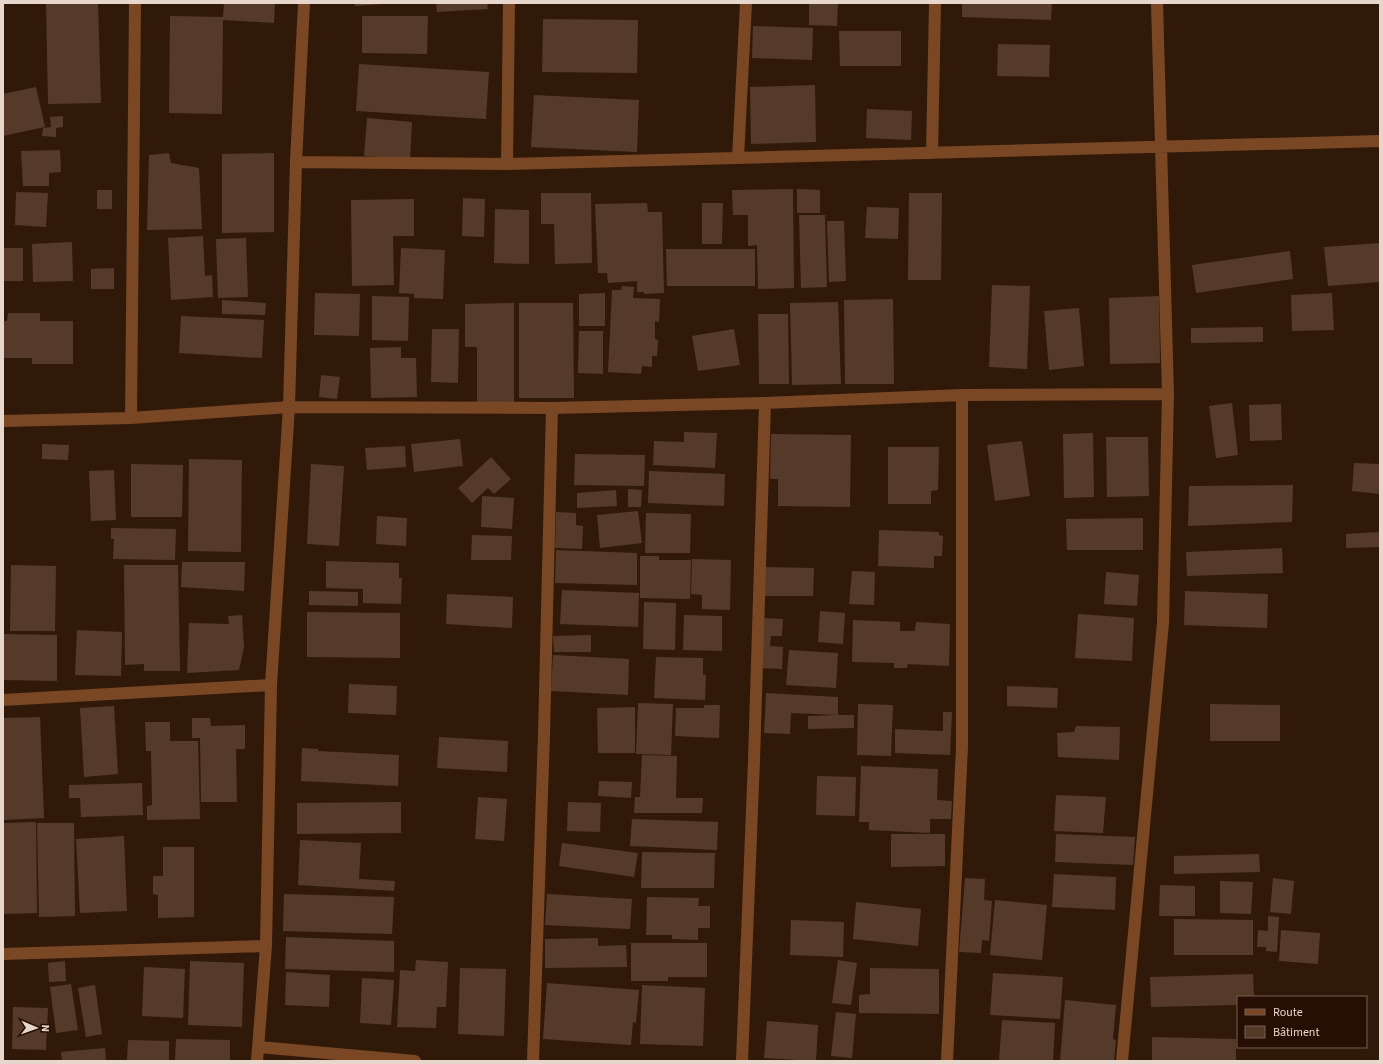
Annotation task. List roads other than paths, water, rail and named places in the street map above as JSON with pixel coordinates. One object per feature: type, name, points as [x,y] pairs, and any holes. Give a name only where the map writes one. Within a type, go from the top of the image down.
[{"type":"street","points":[[131,418],[134,3]]},
{"type":"street","points":[[257,1061],[266,946],[271,685],[289,407],[296,162],[304,3]]},
{"type":"street","points":[[507,164],[509,3]]},
{"type":"street","points":[[738,158],[746,3]]},
{"type":"street","points":[[932,153],[935,3]]},
{"type":"street","points":[[1122,1061],[1163,623],[1168,394],[1157,3]]},
{"type":"street","points":[[296,162],[507,164],[1160,148],[1380,141]]},
{"type":"street","points":[[3,421],[131,418],[289,407],[552,408],[765,403],[962,395],[1168,394]]},
{"type":"street","points":[[947,1061],[962,747],[962,395]]},
{"type":"street","points":[[742,1061],[765,403]]},
{"type":"street","points":[[533,1061],[552,408]]},
{"type":"street","points":[[3,700],[271,685]]},
{"type":"street","points":[[3,954],[266,946]]},
{"type":"street","points":[[259,1047],[415,1061]]}]
